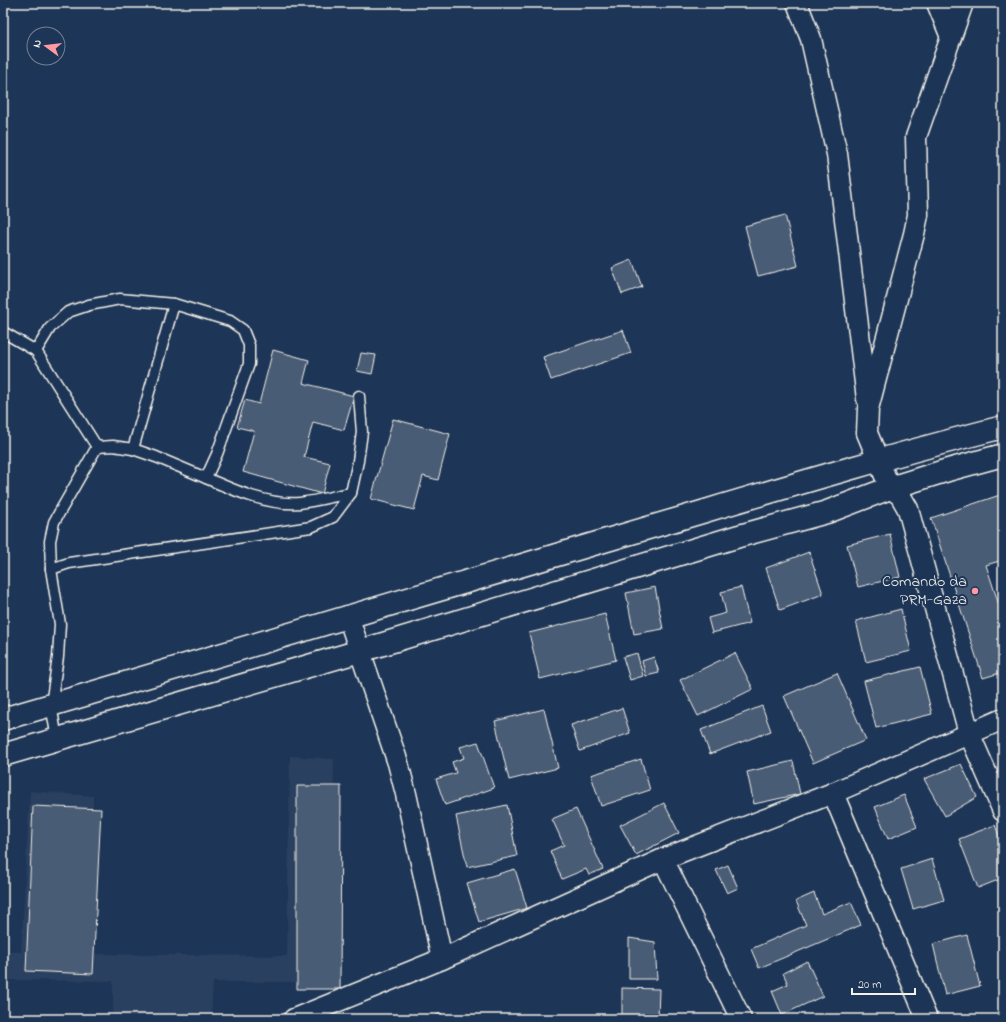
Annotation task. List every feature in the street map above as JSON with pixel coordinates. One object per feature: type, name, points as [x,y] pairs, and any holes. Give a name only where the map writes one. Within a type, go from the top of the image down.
[{"type":"street","points":[[797,3],[811,39],[837,154],[868,409],[867,433],[890,488],[900,495],[908,509],[969,733],[1003,811]]},
{"type":"street","points":[[937,3],[951,37]]},
{"type":"street","points":[[868,409],[918,215],[916,137],[963,3]]},
{"type":"street","points":[[3,718],[731,503],[1003,426]]},
{"type":"street","points":[[3,755],[360,651],[739,536],[827,512],[890,488],[1003,455]]},
{"type":"street","points":[[731,503],[739,536]]},
{"type":"street","points":[[348,616],[398,763],[442,959]]},
{"type":"street","points":[[294,1019],[442,959],[663,859],[833,793],[1003,719]]},
{"type":"street","points":[[833,793],[927,1019]]},
{"type":"street","points":[[663,859],[741,1019]]},
{"type":"lane","points":[[36,351],[50,328],[68,312],[89,305],[120,299],[174,304],[230,320],[243,330],[249,345],[249,364],[217,454],[206,478]]},
{"type":"lane","points":[[133,449],[174,304]]},
{"type":"lane","points":[[3,332],[36,351],[97,447]]},
{"type":"lane","points":[[51,569],[69,564],[311,527],[333,517],[351,493],[362,432],[359,396]]},
{"type":"lane","points":[[97,447],[112,446],[133,449],[156,457],[237,492],[270,501],[299,503],[351,493]]},
{"type":"lane","points":[[57,739],[51,705],[58,657],[60,624],[51,569],[50,541],[54,522],[97,447]]},
{"type":"shaded area","points":[[290,756],[334,759],[330,982],[213,982],[211,1017],[172,1014],[171,1019],[113,1019],[113,981],[3,980],[3,951],[21,952],[30,791],[93,796],[95,954],[287,956]]},
{"type":"building","points":[[785,215],[798,266],[758,276],[745,226]]},
{"type":"building","points":[[632,260],[642,287],[622,294],[612,268]]},
{"type":"building","points":[[623,330],[631,353],[551,380],[543,357]]},
{"type":"building","points":[[273,350],[309,360],[303,383],[354,396],[344,430],[313,422],[304,457],[330,463],[322,494],[243,472],[254,431],[237,427],[245,400],[259,404]]},
{"type":"building","points":[[361,353],[376,355],[372,374],[357,371]]},
{"type":"building","points":[[393,419],[450,434],[438,480],[423,476],[414,510],[371,499]]},
{"type":"building","name":"Comando da PRM-Gaza","points":[[1003,494],[1003,560],[986,565],[1003,617],[1003,672],[983,678],[931,518]]},
{"type":"building","points":[[890,534],[900,577],[858,587],[847,545]]},
{"type":"building","points":[[809,552],[823,594],[780,610],[766,568]]},
{"type":"building","points":[[655,587],[663,629],[634,634],[626,593]]},
{"type":"building","points":[[741,587],[750,623],[712,633],[708,618],[726,613],[721,592]]},
{"type":"building","points":[[901,609],[911,651],[866,662],[856,621]]},
{"type":"building","points":[[605,614],[616,660],[540,679],[529,633]]},
{"type":"building","points":[[637,653],[643,676],[630,680],[623,657]]},
{"type":"building","points":[[735,653],[753,689],[698,716],[680,680]]},
{"type":"building","points":[[654,657],[659,673],[646,676],[642,661]]},
{"type":"building","points":[[920,667],[932,714],[876,728],[864,681]]},
{"type":"building","points":[[837,673],[866,740],[813,763],[784,696]]},
{"type":"building","points":[[762,706],[771,731],[710,754],[701,730]]},
{"type":"building","points":[[622,708],[630,733],[580,751],[571,725]]},
{"type":"building","points":[[544,709],[558,768],[509,780],[495,721]]},
{"type":"building","points":[[478,742],[494,788],[445,805],[436,779],[456,773],[452,762],[464,758],[460,747]]},
{"type":"building","points":[[641,759],[650,790],[601,806],[591,775]]},
{"type":"building","points":[[793,761],[800,794],[754,804],[747,772]]},
{"type":"building","points":[[961,764],[977,797],[945,816],[924,779]]},
{"type":"building","points":[[297,786],[341,786],[340,989],[297,989]]},
{"type":"building","points":[[904,795],[917,827],[888,839],[875,807]]},
{"type":"building","points":[[664,803],[679,833],[636,855],[620,825]]},
{"type":"building","points":[[507,805],[517,856],[467,867],[456,816]]},
{"type":"building","points":[[33,806],[101,809],[93,974],[26,971]]},
{"type":"building","points":[[576,809],[603,869],[589,875],[586,869],[562,879],[550,851],[564,845],[552,819]]},
{"type":"building","points":[[995,825],[1003,846],[1003,878],[978,888],[959,839]]},
{"type":"building","points":[[932,859],[944,900],[913,909],[901,869]]},
{"type":"building","points":[[728,865],[738,888],[727,893],[716,870]]},
{"type":"building","points":[[515,869],[527,908],[479,922],[467,883]]},
{"type":"building","points":[[814,893],[822,914],[851,902],[861,925],[759,968],[751,949],[806,925],[796,901]]},
{"type":"building","points":[[967,935],[980,986],[945,995],[933,944]]},
{"type":"building","points":[[629,938],[655,942],[657,979],[629,979]]},
{"type":"building","points":[[807,961],[823,996],[782,1015],[772,991],[788,984],[783,973]]},
{"type":"building","points":[[622,988],[659,989],[658,1019],[622,1019]]},
{"type":"building","points":[[1003,1009],[1003,1019],[1001,1019],[998,1011]]},
{"type":"building","points":[[441,1013],[444,1019],[429,1019]]},
{"type":"place","name":"Comando da PRM-Gaza","points":[[975,591]]}]
